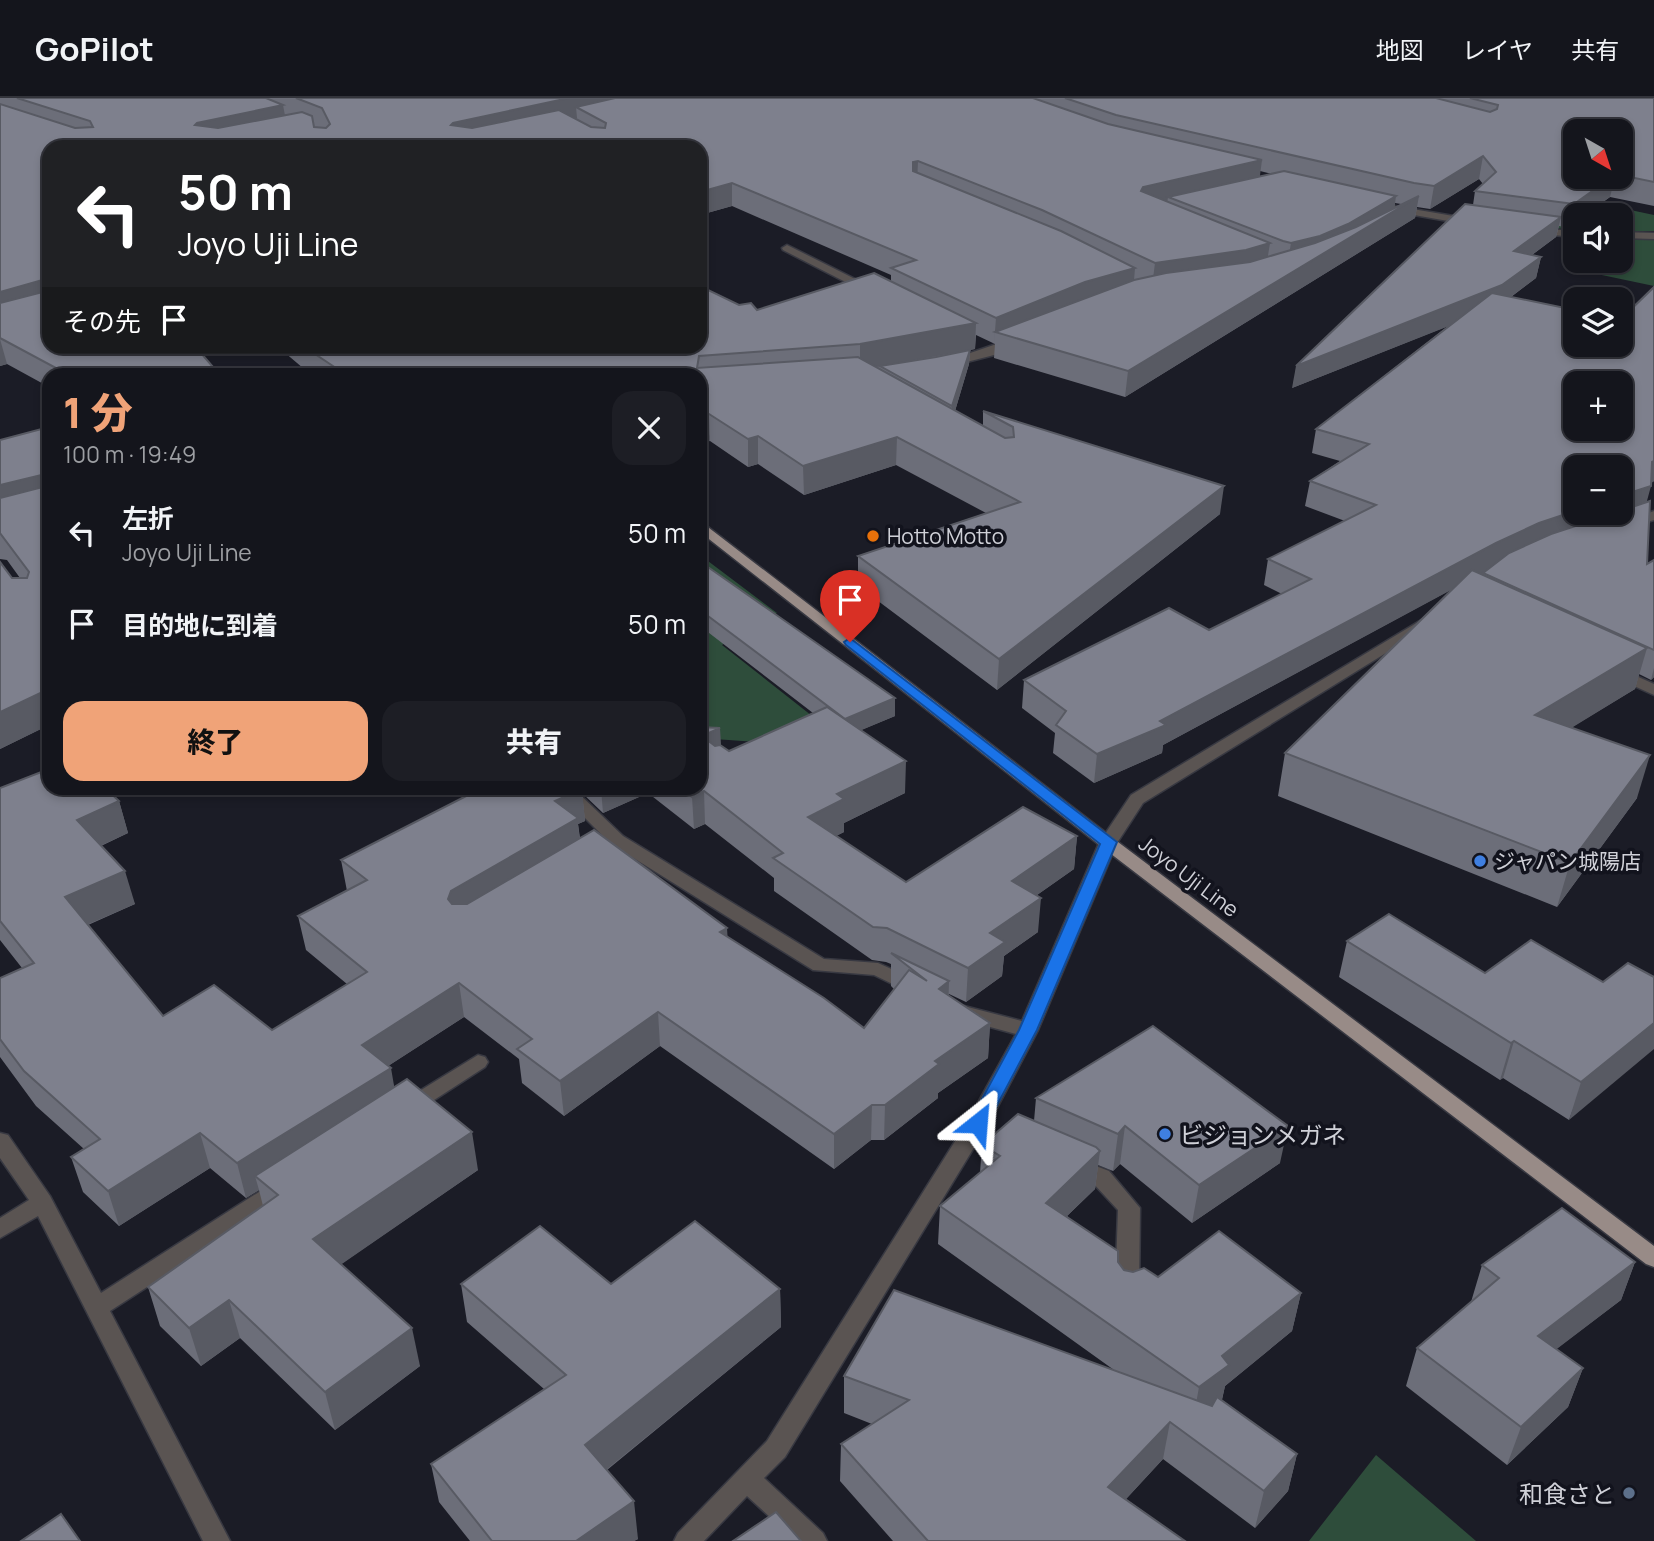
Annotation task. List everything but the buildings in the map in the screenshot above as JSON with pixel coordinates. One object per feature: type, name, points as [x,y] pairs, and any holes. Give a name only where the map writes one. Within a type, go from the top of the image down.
[{"type":"main road","name":"Joyo Uji Line","points":[[707,530],[1108,842],[1654,1258]]},
{"type":"street","points":[[1384,206],[1478,223]]},
{"type":"street","points":[[1398,219],[1409,212]]},
{"type":"street","points":[[1518,229],[1563,233]]},
{"type":"street","points":[[1633,235],[1654,236]]},
{"type":"street","points":[[787,248],[885,298]]},
{"type":"street","points":[[935,364],[994,351],[1032,335]]},
{"type":"street","points":[[970,341],[994,351]]},
{"type":"street","points":[[1615,528],[1654,515]]},
{"type":"street","points":[[687,1541],[776,1449],[978,1123],[1028,1030],[1108,842],[1137,799],[1438,615]]},
{"type":"street","points":[[1607,668],[1654,690]]},
{"type":"street","points":[[570,795],[611,844],[820,965],[878,969],[925,993]]},
{"type":"street","points":[[949,1005],[972,1017],[1028,1030]]},
{"type":"street","points":[[386,1122],[478,1062]]},
{"type":"street","points":[[978,1123],[1003,1134]]},
{"type":"street","points":[[0,1141],[42,1202],[217,1541]]},
{"type":"street","points":[[1052,1156],[1101,1177],[1129,1208],[1127,1299]]},
{"type":"street","points":[[97,1307],[293,1181]]},
{"type":"street","points":[[0,1229],[42,1202]]},
{"type":"street","points":[[747,1479],[814,1541]]},
{"type":"green space","points":[[1633,211],[1654,215],[1654,231],[1633,231]]},
{"type":"green space","points":[[1563,214],[1563,229],[1544,227]]},
{"type":"green space","points":[[1633,239],[1654,239],[1654,286],[1592,273],[1633,273]]},
{"type":"green space","points":[[707,560],[777,613],[722,645],[854,749],[707,738]]},
{"type":"green space","points":[[1376,1455],[1476,1541],[1309,1541]]},
{"type":"place","name":"Hotto Motto","points":[[873,536]]},
{"type":"place","name":"ジャパン城陽店","points":[[1480,861]]},
{"type":"place","name":"ビジョンメガネ","points":[[1165,1134]]},
{"type":"place","name":"和食さと","points":[[1629,1493]]},
{"type":"route","points":[[850,642],[1108,842],[1028,1030],[978,1123]]}]
